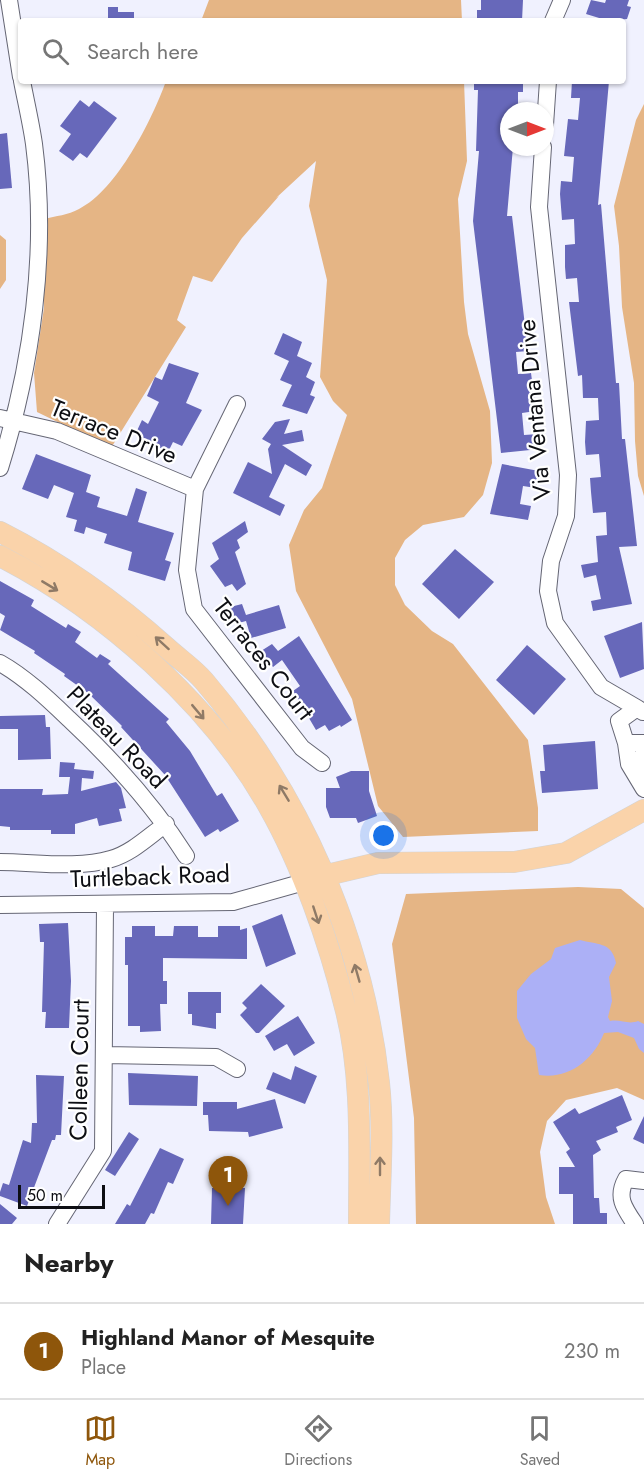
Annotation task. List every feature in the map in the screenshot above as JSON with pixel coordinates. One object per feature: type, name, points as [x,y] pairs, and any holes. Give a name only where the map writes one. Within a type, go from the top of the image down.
[{"type":"main road","points":[[0,532],[54,561],[128,613],[203,680],[258,750],[315,850],[314,878],[346,1008],[357,1084],[358,1224]]},
{"type":"main road","points":[[0,556],[64,594],[115,632],[184,694],[234,754],[341,920],[368,1010],[380,1085],[379,1224]]},
{"type":"main road","name":"Turtleback Road","points":[[314,878],[378,863],[514,862],[566,853],[644,810]]},
{"type":"street","points":[[9,0],[18,59]]},
{"type":"street","points":[[553,0],[553,18]]},
{"type":"street","points":[[554,18],[562,0]]},
{"type":"street","points":[[0,468],[7,419],[28,352],[36,289],[38,216],[34,144],[22,84]]},
{"type":"street","points":[[547,102],[548,84]]},
{"type":"street","name":"Via Ventana Drive","points":[[542,156],[539,207],[568,475],[566,516],[550,561],[548,591],[555,623],[601,687],[619,721],[626,743]]},
{"type":"street","name":"Terraces Court","points":[[237,404],[195,489],[187,570],[194,609],[303,748],[322,763]]},
{"type":"street","name":"Terrace Drive","points":[[7,419],[57,431],[195,489]]},
{"type":"street","name":"Plateau Road","points":[[0,663],[48,699],[117,764],[166,824],[186,856]]},
{"type":"street","name":"Via Ventana Drive","points":[[601,687],[641,710]]},
{"type":"street","points":[[619,721],[641,710]]},
{"type":"street","points":[[644,743],[626,743],[629,764],[644,789]]},
{"type":"street","points":[[644,752],[642,771],[644,776]]},
{"type":"street","points":[[0,862],[89,863],[112,859],[131,849],[166,824]]},
{"type":"street","name":"Turtleback Road","points":[[0,905],[232,902],[314,878]]},
{"type":"street","name":"Colleen Court","points":[[57,1224],[103,1151],[105,904]]},
{"type":"street","points":[[105,1055],[216,1057],[237,1070]]},
{"type":"street","points":[[635,1224],[623,1207],[620,1190],[626,1179],[644,1181]]},
{"type":"shaded area","points":[[209,0],[461,0],[462,18],[202,18]]},
{"type":"shaded area","points":[[165,84],[464,84],[467,161],[458,199],[464,302],[468,334],[490,411],[492,463],[483,495],[464,517],[423,525],[405,540],[395,558],[395,585],[405,605],[432,631],[453,644],[528,740],[538,808],[538,831],[403,837],[378,806],[352,699],[296,591],[289,545],[304,510],[322,488],[347,415],[333,401],[320,377],[327,280],[309,206],[316,161],[276,198],[279,196],[242,238],[212,282],[193,276],[177,320],[186,327],[111,448],[37,412],[34,373],[44,308],[44,219],[79,209],[93,200],[120,170],[152,115]]},
{"type":"shaded area","points":[[644,104],[644,496],[638,476],[634,383],[622,307],[619,246],[614,206],[636,120]]},
{"type":"shaded area","points":[[0,235],[6,240],[6,280],[0,289]]},
{"type":"shaded area","points":[[578,887],[621,889],[644,908],[644,1100],[617,1088],[566,1100],[547,1121],[540,1152],[546,1197],[555,1224],[416,1224],[414,1118],[392,944],[406,894]]},
{"type":"water","points":[[580,940],[607,947],[614,956],[616,963],[609,977],[612,1001],[608,1017],[610,1021],[638,1021],[644,1024],[644,1053],[639,1049],[634,1038],[618,1032],[604,1033],[594,1051],[579,1066],[560,1074],[539,1075],[535,1048],[526,1039],[517,1018],[517,991],[531,974],[551,959],[555,948]]},
{"type":"building","points":[[481,0],[523,0],[522,18],[477,18],[477,10],[481,10]]},
{"type":"building","points":[[591,0],[605,3],[606,0],[629,0],[627,6],[631,7],[627,19],[599,18],[586,14]]},
{"type":"building","points":[[108,7],[118,7],[118,12],[134,12],[134,18],[108,18]]},
{"type":"building","points":[[474,84],[523,84],[523,92],[518,92],[518,102],[500,102],[500,156],[512,156],[507,216],[512,216],[528,351],[516,352],[518,374],[531,373],[536,411],[522,413],[524,435],[539,434],[540,449],[501,453],[473,221],[479,151],[476,151],[478,90],[474,90]]},
{"type":"building","points":[[572,84],[609,84],[598,205],[601,204],[616,383],[619,383],[622,439],[625,439],[637,546],[619,547],[632,604],[593,611],[591,601],[601,599],[596,575],[584,578],[581,565],[598,562],[596,536],[607,535],[606,512],[593,513],[590,478],[601,477],[599,454],[586,455],[585,442],[586,421],[599,420],[598,398],[583,398],[582,375],[578,376],[569,302],[579,302],[577,278],[566,279],[565,267],[565,245],[575,244],[574,219],[562,220],[560,194],[561,181],[572,182],[574,157],[564,156],[568,119],[578,120],[580,98],[571,98]]},
{"type":"building","points":[[80,100],[89,107],[94,101],[117,118],[87,158],[80,153],[73,161],[59,151],[71,134],[60,126]]},
{"type":"building","points":[[7,133],[12,188],[0,189],[0,134]]},
{"type":"building","points":[[283,333],[302,342],[297,356],[312,363],[306,377],[315,382],[310,395],[315,397],[307,414],[282,406],[292,385],[280,380],[289,361],[274,354]]},
{"type":"building","points":[[169,363],[199,373],[186,403],[202,410],[182,446],[173,442],[168,452],[135,435],[142,420],[148,424],[159,402],[147,396],[155,377],[162,380]]},
{"type":"building","points":[[290,419],[284,434],[302,430],[304,441],[282,445],[312,465],[306,476],[285,464],[269,497],[285,505],[280,516],[233,493],[248,462],[272,474],[268,449],[271,444],[262,439],[275,422]]},
{"type":"building","points":[[36,454],[91,475],[86,492],[100,497],[97,507],[127,516],[136,488],[147,492],[138,522],[174,533],[165,560],[171,562],[165,581],[128,570],[132,552],[104,543],[107,534],[86,527],[84,534],[74,531],[77,520],[66,517],[74,493],[54,485],[48,499],[22,489]]},
{"type":"building","points":[[502,464],[539,471],[536,488],[523,486],[520,504],[531,506],[528,520],[490,514]]},
{"type":"building","points":[[245,521],[248,532],[237,540],[240,548],[235,552],[246,584],[237,591],[232,584],[225,587],[210,566],[219,559],[212,543]]},
{"type":"building","points":[[455,549],[494,582],[459,619],[422,584]]},
{"type":"building","points":[[0,581],[34,600],[31,606],[66,628],[68,624],[81,632],[75,642],[97,658],[100,654],[111,661],[108,664],[169,719],[166,722],[190,751],[217,796],[222,793],[239,821],[220,832],[218,829],[205,837],[165,775],[122,726],[88,693],[64,676],[65,674],[34,653],[35,651],[0,630],[5,616],[0,613]]},
{"type":"building","points":[[242,604],[246,615],[279,605],[286,628],[251,638],[246,621],[235,624],[230,607]]},
{"type":"building","points":[[642,622],[644,669],[620,678],[604,636]]},
{"type":"building","points":[[299,636],[352,720],[341,727],[340,725],[329,731],[325,725],[316,730],[293,691],[300,686],[282,660],[273,667],[261,651],[272,644],[278,651]]},
{"type":"building","points":[[527,645],[566,679],[534,715],[496,680]]},
{"type":"building","points":[[45,715],[46,727],[50,727],[51,759],[18,760],[18,729],[0,729],[0,716]]},
{"type":"building","points":[[595,741],[598,789],[542,793],[540,771],[545,771],[543,745]]},
{"type":"building","points":[[60,762],[75,763],[74,769],[94,771],[93,779],[82,778],[81,791],[116,782],[121,788],[126,808],[119,809],[122,821],[99,826],[97,818],[75,824],[75,834],[51,834],[51,830],[10,830],[10,827],[0,826],[0,789],[43,789],[42,795],[68,794],[70,777],[59,777]]},
{"type":"building","points":[[351,771],[369,771],[369,791],[377,816],[358,823],[356,818],[330,818],[326,807],[326,788],[340,788],[336,777]]},
{"type":"building","points":[[282,914],[296,954],[266,967],[252,926]]},
{"type":"building","points":[[68,923],[71,981],[69,1028],[45,1028],[46,1012],[42,1012],[44,942],[40,942],[39,924]]},
{"type":"building","points":[[132,926],[155,926],[155,936],[173,936],[174,926],[198,926],[198,937],[218,937],[218,926],[240,926],[240,930],[247,928],[247,959],[163,958],[163,981],[167,981],[167,1004],[160,1004],[161,1031],[140,1032],[140,1026],[128,1026],[128,965],[125,965],[125,937],[132,937]]},
{"type":"building","points":[[261,984],[285,1006],[259,1033],[256,1033],[240,1015],[247,1008],[242,1003]]},
{"type":"building","points":[[188,992],[221,992],[221,1013],[216,1013],[216,1029],[192,1025],[192,1014],[188,1014]]},
{"type":"building","points":[[298,1016],[315,1043],[294,1056],[287,1044],[274,1051],[265,1036]]},
{"type":"building","points":[[295,1066],[317,1076],[305,1104],[266,1089],[273,1072],[291,1080]]},
{"type":"building","points":[[128,1073],[198,1076],[197,1106],[129,1105]]},
{"type":"building","points":[[36,1075],[64,1076],[61,1135],[56,1135],[55,1140],[52,1140],[27,1206],[0,1196],[0,1192],[3,1183],[9,1185],[23,1140],[31,1143],[32,1123],[37,1123]]},
{"type":"building","points":[[622,1095],[632,1120],[616,1127],[618,1132],[596,1141],[601,1150],[593,1155],[594,1198],[599,1198],[600,1213],[607,1213],[607,1224],[573,1224],[573,1194],[559,1194],[559,1167],[575,1167],[566,1152],[570,1149],[553,1122],[575,1108],[579,1114]]},
{"type":"building","points":[[275,1099],[283,1128],[249,1137],[248,1132],[209,1131],[208,1115],[203,1115],[203,1102],[237,1102],[237,1109]]},
{"type":"building","points":[[644,1116],[644,1144],[633,1139]]},
{"type":"building","points":[[129,1132],[139,1139],[115,1176],[105,1170]]},
{"type":"building","points":[[160,1148],[184,1159],[173,1184],[168,1182],[154,1214],[151,1213],[145,1224],[115,1224],[127,1204],[130,1206]]},
{"type":"building","points":[[212,1188],[245,1188],[243,1224],[211,1224]]},
{"type":"building","points":[[0,1204],[17,1218],[12,1224],[0,1224]]},
{"type":"place","name":"Highland Manor of Mesquite","points":[[228,1206]]}]
